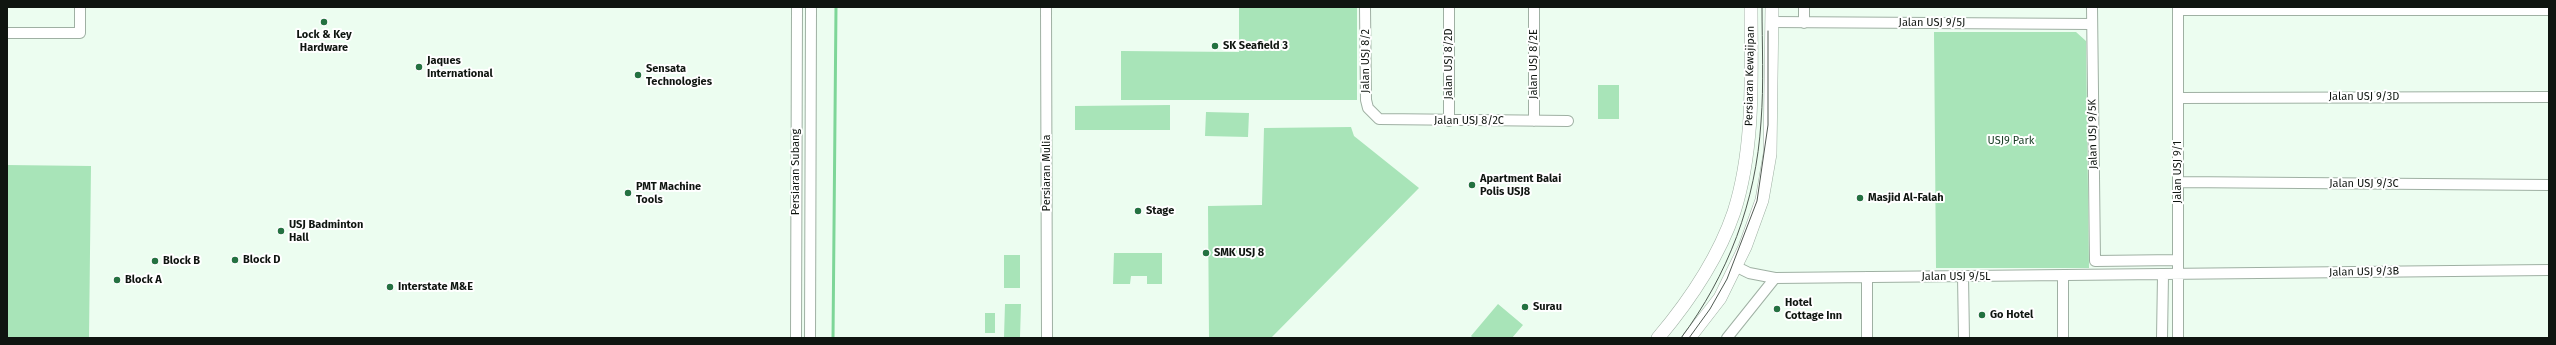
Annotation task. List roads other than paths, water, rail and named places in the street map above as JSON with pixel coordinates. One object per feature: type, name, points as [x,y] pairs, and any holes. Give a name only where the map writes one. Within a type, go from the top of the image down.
[{"type":"main road","name":"Persiaran Kewajipan","points":[[1658,338],[1699,283],[1722,242],[1734,211],[1742,173],[1750,120],[1751,7]]},
{"type":"main road","name":"Persiaran Kewajipan","points":[[1689,338],[1720,298],[1755,222],[1766,177],[1771,127],[1772,7]]},
{"type":"street","points":[[7,33],[80,33],[80,7]]},
{"type":"street","name":"Persiaran Subang","points":[[796,7],[796,338]]},
{"type":"street","name":"Persiaran Subang","points":[[810,338],[811,7]]},
{"type":"street","name":"Persiaran Mulia","points":[[1046,7],[1047,338]]},
{"type":"street","name":"Jalan USJ 8/2","points":[[1366,7],[1365,91],[1368,108],[1372,114]]},
{"type":"street","name":"Jalan USJ 8/2D","points":[[1449,7],[1449,121]]},
{"type":"street","name":"Jalan USJ 8/2E","points":[[1534,7],[1534,121]]},
{"type":"street","points":[[1804,7],[1804,23]]},
{"type":"street","name":"Jalan USJ 9/5K","points":[[2092,7],[2095,260],[2178,260]]},
{"type":"street","points":[[2178,8],[2462,8],[2549,10]]},
{"type":"street","name":"Jalan USJ 9/1","points":[[2178,8],[2178,338]]},
{"type":"street","name":"Jalan USJ 9/5J","points":[[1772,22],[2092,24]]},
{"type":"street","name":"Jalan USJ 9/3D","points":[[2178,98],[2549,97]]},
{"type":"street","name":"Jalan USJ 8/2C","points":[[1372,114],[1388,120],[1568,121]]},
{"type":"street","name":"Jalan USJ 9/3C","points":[[2178,182],[2549,185]]},
{"type":"street","name":"Jalan USJ 9/5L","points":[[1735,266],[1749,273],[1775,278],[2178,275]]},
{"type":"street","name":"Jalan USJ 9/3B","points":[[2178,275],[2549,270]]},
{"type":"street","points":[[2162,338],[2163,275]]},
{"type":"street","points":[[1963,276],[1964,338]]},
{"type":"street","points":[[2063,276],[2063,338]]},
{"type":"street","points":[[1867,277],[1867,338]]},
{"type":"street","points":[[1728,338],[1775,278]]},
{"type":"waterway","points":[[833,338],[836,7]]},
{"type":"tram line","points":[[1681,338],[1698,314],[1726,263],[1746,209],[1753,181],[1758,152],[1762,108],[1762,7]]},
{"type":"tram line","points":[[1689,338],[1710,309],[1727,279],[1757,201],[1768,125],[1768,31]]},
{"type":"place","name":"Lock & Key Hardware","points":[[324,22]]},
{"type":"place","name":"SK Seafield 3","points":[[1215,46]]},
{"type":"place","name":"Jaques International","points":[[419,67]]},
{"type":"place","name":"Sensata Technologies","points":[[638,75]]},
{"type":"place","name":"Apartment Balai Polis USJ8","points":[[1472,185]]},
{"type":"place","name":"PMT Machine Tools","points":[[628,193]]},
{"type":"place","name":"Masjid Al-Falah","points":[[1860,198]]},
{"type":"place","name":"Stage","points":[[1138,211]]},
{"type":"place","name":"USJ Badminton Hall","points":[[281,231]]},
{"type":"place","name":"SMK USJ 8","points":[[1206,253]]},
{"type":"place","name":"Block D","points":[[235,260]]},
{"type":"place","name":"Block B","points":[[155,261]]},
{"type":"place","name":"Block A","points":[[117,280]]},
{"type":"place","name":"Interstate M&E","points":[[390,287]]},
{"type":"place","name":"Surau","points":[[1525,307]]},
{"type":"place","name":"Hotel Cottage Inn","points":[[1777,309]]},
{"type":"place","name":"Go Hotel","points":[[1982,315]]},
{"type":"park label","name":"USJ9 Park","points":[[2011,141]]}]
